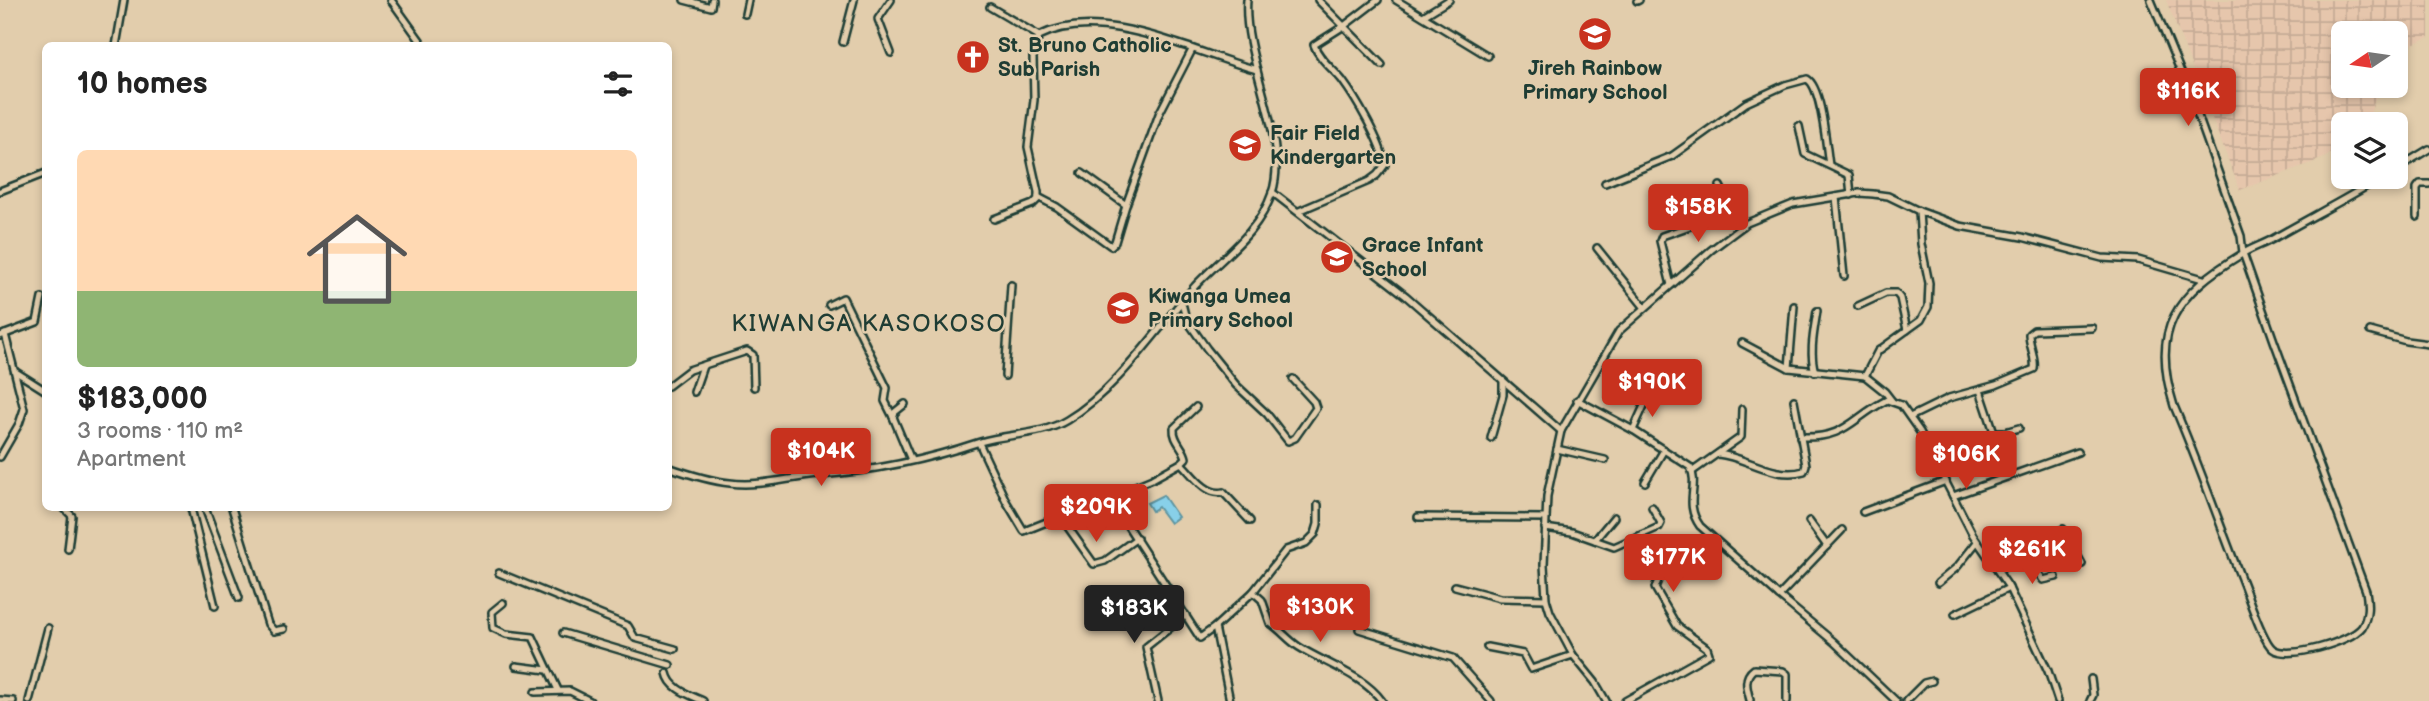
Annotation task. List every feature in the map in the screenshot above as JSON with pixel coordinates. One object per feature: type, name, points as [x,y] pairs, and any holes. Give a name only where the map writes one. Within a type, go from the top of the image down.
[{"type":"street","points":[[117,42],[124,0]]},
{"type":"street","points":[[391,0],[421,42]]},
{"type":"street","points":[[684,0],[711,6],[712,0]]},
{"type":"street","points":[[745,14],[748,0]]},
{"type":"street","points":[[843,42],[854,0]]},
{"type":"street","points":[[891,0],[878,19],[891,53]]},
{"type":"street","points":[[672,468],[732,484],[827,475],[911,460],[1043,430],[1065,422],[1082,411],[1153,339],[1196,286],[1239,245],[1255,226],[1272,192],[1276,178],[1275,156],[1257,71],[1247,0]]},
{"type":"street","points":[[1318,0],[1382,65]]},
{"type":"street","points":[[1299,211],[1369,181],[1385,165],[1381,150],[1345,84],[1315,48],[1316,43],[1378,0]]},
{"type":"street","points":[[1396,0],[1488,56]]},
{"type":"street","points":[[1423,16],[1449,0]]},
{"type":"street","points":[[2151,0],[2192,99],[2241,236],[2243,253],[2366,591],[2369,606],[2362,626],[2349,638],[2290,654],[2273,648],[2264,635],[2234,562],[2174,406],[2166,380],[2165,347],[2172,319],[2189,293],[2203,279],[2243,253],[2274,239],[2361,189]]},
{"type":"street","points":[[990,7],[1039,36]]},
{"type":"street","points":[[995,219],[1033,204],[1038,197],[1028,147],[1034,100],[1033,57],[1039,36],[1064,28],[1108,25],[1121,27],[1257,71]]},
{"type":"street","points":[[1038,197],[1111,246],[1115,242],[1159,114],[1192,50]]},
{"type":"street","points":[[1605,183],[1672,156],[1746,103],[1785,85],[1807,79],[1811,81],[1817,94],[1829,165]]},
{"type":"street","points":[[1800,125],[1805,154],[1849,174],[1852,195]]},
{"type":"street","points":[[2408,162],[2429,149]]},
{"type":"street","points":[[1082,173],[1126,205]]},
{"type":"street","points":[[0,191],[42,175]]},
{"type":"street","points":[[2417,217],[2417,188],[2420,184],[2429,184]]},
{"type":"street","points":[[1720,186],[1743,226]]},
{"type":"street","points":[[1272,192],[1423,310],[1561,431]]},
{"type":"street","points":[[1605,701],[1595,682],[1573,655],[1546,599],[1547,496],[1561,431],[1619,331],[1711,250],[1743,226],[1767,213],[1793,204],[1873,194],[1888,196],[1919,211],[1969,228],[2022,237],[2102,258],[2138,260],[2203,279]]},
{"type":"street","points":[[1836,197],[1844,275]]},
{"type":"street","points":[[1671,285],[1660,241],[1662,236],[1732,211]]},
{"type":"street","points":[[1865,376],[1878,351],[1924,315],[1930,299],[1921,244],[1919,211]]},
{"type":"street","points":[[1597,248],[1645,308]]},
{"type":"street","points":[[1005,376],[1011,285]]},
{"type":"street","points":[[1858,306],[1886,293],[1896,293],[1900,298],[1907,330]]},
{"type":"street","points":[[0,457],[23,416],[23,401],[16,372],[3,335],[37,322],[41,298]]},
{"type":"street","points":[[830,305],[843,298],[887,388],[885,401],[911,460]]},
{"type":"street","points":[[1182,303],[1186,320],[1207,349],[1236,386],[1267,414],[1288,441],[1295,438],[1316,408],[1314,402],[1293,379]]},
{"type":"street","points":[[1789,368],[1794,306]]},
{"type":"street","points":[[1815,372],[1812,349],[1816,311]]},
{"type":"street","points":[[1910,417],[1949,398],[1980,390],[2034,369],[2035,361],[2029,334],[2034,330],[2072,331],[2092,328]]},
{"type":"street","points":[[2370,331],[2429,344]]},
{"type":"street","points":[[1742,343],[1789,368],[1865,376],[1892,401],[1901,405],[1946,481],[1977,542],[2009,588],[2048,671],[2058,701]]},
{"type":"street","points":[[672,383],[690,370],[730,355],[750,351],[753,355],[754,387]]},
{"type":"street","points":[[694,393],[703,366]]},
{"type":"street","points":[[16,372],[42,388]]},
{"type":"street","points":[[1491,438],[1503,395],[1503,381]]},
{"type":"street","points":[[1980,390],[1994,432],[2019,428]]},
{"type":"street","points":[[1633,430],[1648,397]]},
{"type":"street","points":[[1577,400],[1633,430],[1693,471]]},
{"type":"street","points":[[1718,454],[1733,456],[1780,473],[1797,473],[1806,469],[1794,400]]},
{"type":"street","points":[[1800,437],[1832,436],[1882,403],[1892,401]]},
{"type":"street","points":[[893,417],[905,404]]},
{"type":"street","points":[[979,443],[1024,531],[1152,479],[1181,463],[1186,458],[1185,452],[1173,435],[1174,428],[1196,407]]},
{"type":"street","points":[[1741,409],[1741,437],[1693,471],[1690,497],[1692,513],[1712,539],[1835,642],[1896,701]]},
{"type":"street","points":[[1557,449],[1605,460]]},
{"type":"street","points":[[1645,482],[1664,450]]},
{"type":"street","points":[[1953,496],[2078,452]]},
{"type":"street","points":[[1181,463],[1208,491],[1215,494],[1223,492],[1250,521]]},
{"type":"street","points":[[1863,512],[1946,481]]},
{"type":"street","points":[[1109,497],[1200,638],[1253,592],[1286,550],[1306,543],[1315,534],[1318,505]]},
{"type":"street","points":[[1545,528],[1572,532],[1614,547],[1659,527],[1661,523],[1652,507]]},
{"type":"street","points":[[67,511],[72,516],[68,549]]},
{"type":"street","points":[[192,511],[215,606]]},
{"type":"street","points":[[206,511],[239,598]]},
{"type":"street","points":[[233,511],[268,624],[274,631],[284,629]]},
{"type":"street","points":[[1060,516],[1094,564],[1105,561],[1136,538]]},
{"type":"street","points":[[1418,517],[1546,518]]},
{"type":"street","points":[[1595,540],[1614,517]]},
{"type":"street","points":[[1809,521],[1827,545]]},
{"type":"street","points":[[1998,571],[2063,529],[2082,564]]},
{"type":"street","points":[[1779,596],[1842,530]]},
{"type":"street","points":[[1625,701],[1709,654],[1707,648],[1677,626],[1655,588],[1660,575],[1712,539]]},
{"type":"street","points":[[1937,583],[1957,567],[1977,542]]},
{"type":"street","points":[[2025,553],[2043,580],[2056,577]]},
{"type":"street","points":[[499,573],[628,626],[635,638],[675,649]]},
{"type":"street","points":[[1454,586],[1500,598],[1546,599]]},
{"type":"street","points":[[1955,614],[2009,588]]},
{"type":"street","points":[[1253,592],[1262,600],[1270,623],[1292,642],[1367,685],[1382,701]]},
{"type":"street","points":[[503,603],[492,612],[493,628],[506,634],[533,637],[558,690]]},
{"type":"street","points":[[1158,701],[1146,647],[1186,615]]},
{"type":"street","points":[[1215,627],[1230,701]]},
{"type":"street","points":[[29,701],[48,628]]},
{"type":"street","points":[[1359,629],[1453,658],[1491,701]]},
{"type":"street","points":[[564,633],[670,665]]},
{"type":"street","points":[[1487,648],[1523,654],[1531,669],[1573,655]]},
{"type":"street","points":[[516,666],[547,670]]},
{"type":"street","points":[[1752,701],[1747,681],[1748,675],[1754,669],[1783,671],[1787,674],[1787,701]]},
{"type":"street","points":[[667,673],[668,680],[673,684],[703,701]]},
{"type":"street","points":[[2090,701],[2093,695],[2091,679]]},
{"type":"street","points":[[1906,701],[1924,683],[1932,681]]},
{"type":"street","points":[[535,692],[570,691],[590,701]]},
{"type":"street","points":[[0,700],[13,701]]},
{"type":"shaded area","points":[[2166,0],[2429,0],[2429,37],[2408,46],[2408,21],[2331,21],[2331,98],[2375,98],[2371,112],[2331,112],[2331,154],[2240,190]]},
{"type":"water","points":[[1163,495],[1178,517],[1170,523],[1158,507],[1152,511],[1147,503]]},
{"type":"place","name":"Jireh Rainbow Primary School","points":[[1595,34]]},
{"type":"place","name":"St. Bruno Catholic Sub Parish","points":[[973,57]]},
{"type":"place","name":"Fair Field Kindergarten","points":[[1245,145]]},
{"type":"place","name":"Grace Infant School","points":[[1337,257]]},
{"type":"place","name":"Kiwanga Umea Primary School","points":[[1123,308]]},
{"type":"district","name":"KIWANGA KASOKOSO","points":[[869,323]]}]
